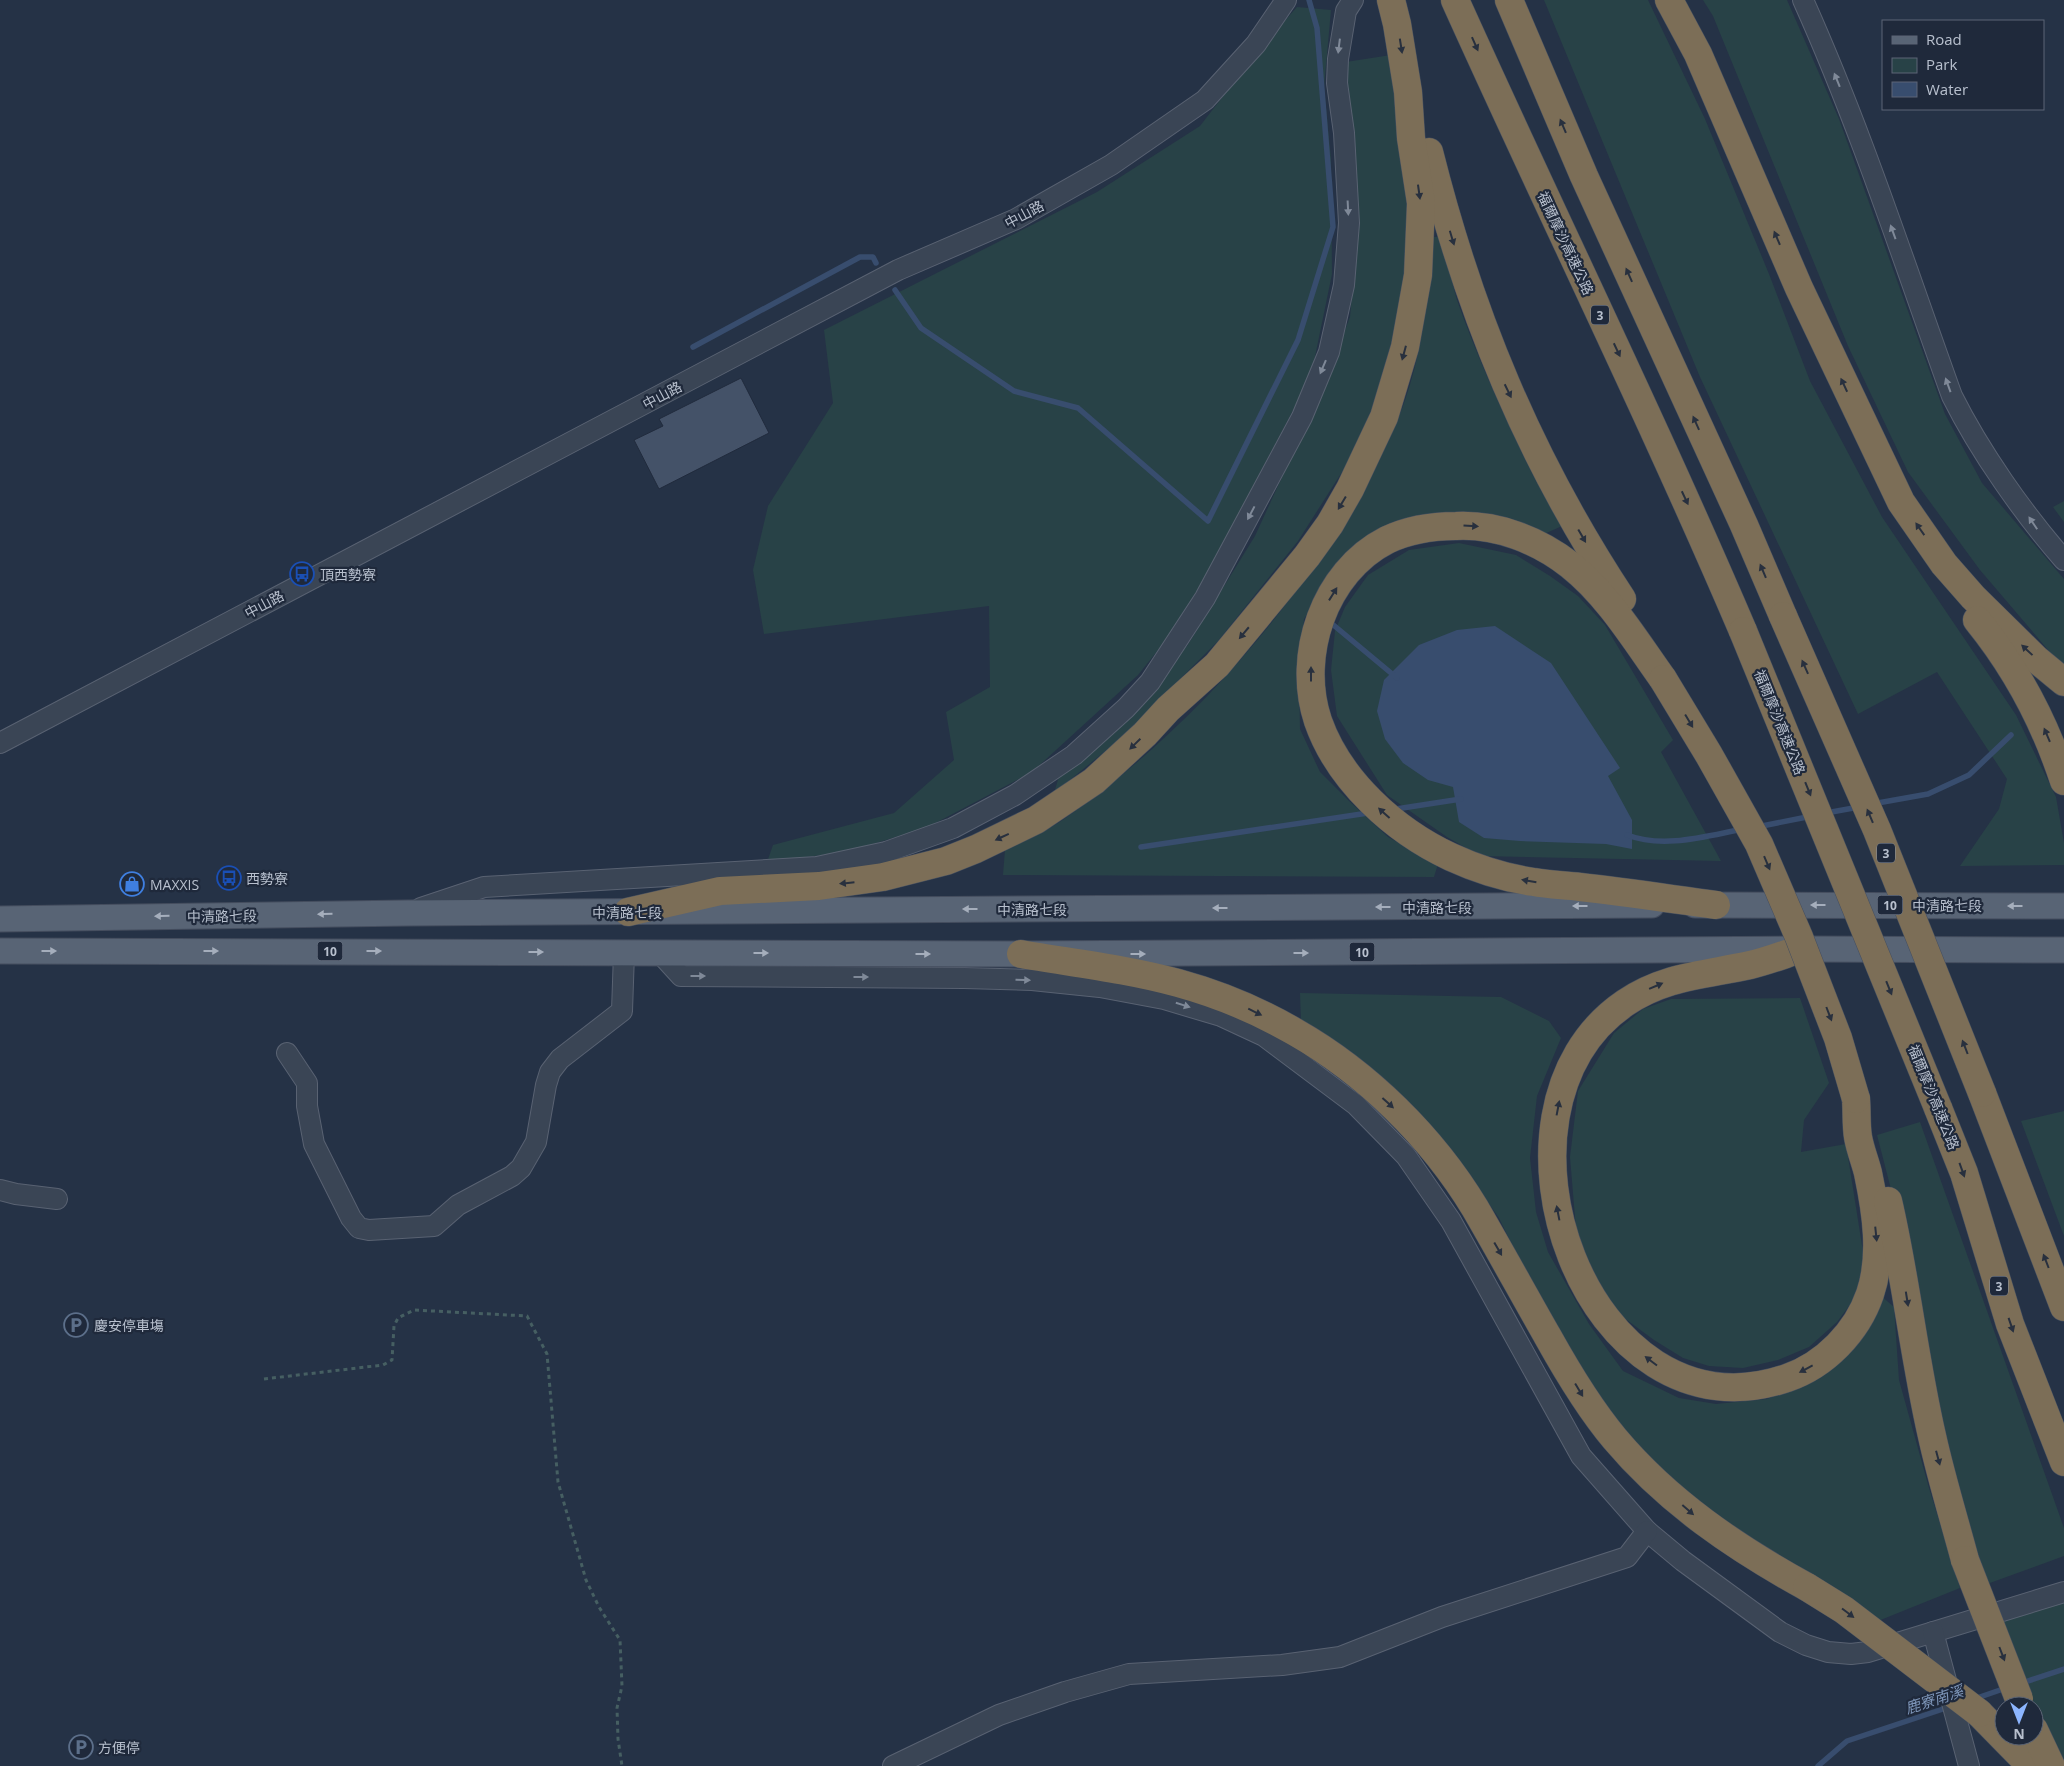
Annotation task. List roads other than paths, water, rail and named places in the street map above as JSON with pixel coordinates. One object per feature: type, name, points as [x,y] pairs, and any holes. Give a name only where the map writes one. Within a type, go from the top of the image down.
[{"type":"highway","points":[[628,912],[720,891],[819,886],[883,877],[946,861],[976,849],[1036,820],[1094,781],[1139,740],[1168,709],[1217,665],[1292,575],[1330,524],[1368,454],[1396,382],[1413,312],[1420,239],[1421,203],[1411,138],[1408,92],[1397,24],[1391,0]]},
{"type":"highway","name":"福爾摩沙高速公路","points":[[1455,0],[1698,526],[1742,631],[1964,1173],[2010,1324],[2064,1462]]},
{"type":"highway","name":"3","points":[[1509,0],[1584,176],[1744,525],[1876,830],[1982,1093],[2064,1306]]},
{"type":"highway","points":[[1669,0],[1698,54],[1799,288],[1901,502],[1944,564],[2004,629],[2064,682]]},
{"type":"highway","points":[[1408,92],[1421,120],[1444,209],[1468,289],[1504,382],[1556,490],[1593,555],[1637,621],[1664,679],[1759,844],[1838,1038],[1856,1099],[1879,1161],[1898,1243],[1917,1363],[1932,1436],[1966,1560],[2019,1696]]},
{"type":"highway","points":[[1664,679],[1610,607],[1571,565],[1538,544],[1519,536],[1481,527],[1462,526],[1442,526],[1404,534],[1386,541],[1369,552],[1354,566],[1336,588],[1320,618],[1311,658],[1310,679],[1318,720],[1326,739],[1352,779],[1389,818],[1408,832],[1442,852],[1470,866],[1533,882],[1716,905]]},
{"type":"highway","points":[[1944,564],[1964,604],[1992,640],[2027,694],[2047,735],[2064,781]]},
{"type":"highway","points":[[1801,949],[1752,965],[1678,978],[1639,994],[1606,1019],[1592,1034],[1571,1067],[1558,1104],[1554,1130],[1554,1182],[1560,1223],[1573,1262],[1592,1298],[1619,1333],[1637,1350],[1657,1366],[1689,1380],[1724,1387],[1742,1387],[1775,1382],[1804,1371],[1819,1362],[1844,1340],[1858,1319],[1870,1295],[1877,1258],[1877,1240],[1868,1174],[1858,1136],[1856,1099]]},
{"type":"highway","points":[[1021,954],[1178,983],[1239,1005],[1294,1031],[1345,1064],[1394,1108],[1431,1148],[1453,1176],[1474,1207],[1579,1390],[1615,1440],[1658,1484],[1695,1516],[1769,1566],[1844,1610],[1979,1713],[2031,1766]]},
{"type":"highway","points":[[2042,1746],[2051,1766]]},
{"type":"main road","name":"中清路七段","points":[[0,919],[408,913],[1716,905],[2064,906]]},
{"type":"main road","name":"10","points":[[0,951],[1021,954],[1801,949],[2064,950]]},
{"type":"street","name":"中山路","points":[[0,743],[898,270],[1016,220],[1111,164],[1205,100],[1256,44],[1286,0]]},
{"type":"street","points":[[408,913],[484,887],[817,867],[886,852],[953,828],[1016,796],[1074,755],[1107,726],[1150,682],[1205,598],[1302,417],[1329,352],[1344,286],[1349,224],[1344,133],[1338,84],[1338,59],[1346,11],[1353,0]]},
{"type":"street","points":[[1802,0],[1822,43],[1862,144],[1952,396],[1966,423],[2038,530],[2064,560]]},
{"type":"street","points":[[287,1053],[307,1083],[307,1106],[314,1144],[351,1218],[359,1228],[369,1230],[434,1226],[458,1205],[512,1176],[521,1168],[536,1142],[550,1072],[560,1059],[622,1011],[624,953]]},
{"type":"street","points":[[660,953],[681,976],[1032,980],[1100,987],[1172,1001],[1221,1016],[1264,1036],[1356,1105],[1406,1156],[1451,1221],[1581,1456],[1647,1531],[1683,1561],[1780,1632],[1806,1645],[1828,1652],[1851,1654],[1868,1652],[2064,1592]]},
{"type":"street","points":[[0,1190],[57,1200]]},
{"type":"street","points":[[892,1766],[999,1715],[1065,1692],[1129,1674],[1282,1665],[1340,1657],[1442,1617],[1627,1557],[1647,1531]]},
{"type":"street","points":[[1932,1632],[1969,1766]]},
{"type":"water","points":[[1495,626],[1551,663],[1620,768],[1608,776],[1632,820],[1632,849],[1606,844],[1484,838],[1459,822],[1453,787],[1428,780],[1403,763],[1385,739],[1377,711],[1384,680],[1419,645],[1457,630]]},
{"type":"waterway","points":[[895,290],[921,328],[1014,391],[1078,408],[1208,521],[1298,340],[1333,227],[1317,28],[1309,0]]},
{"type":"waterway","points":[[693,347],[860,257],[873,257],[876,263]]},
{"type":"waterway","points":[[1331,623],[1397,678]]},
{"type":"waterway","points":[[1872,804],[1928,794],[1969,775],[2011,735]]},
{"type":"waterway","points":[[1396,809],[1461,799]]},
{"type":"waterway","points":[[1826,813],[1859,807]]},
{"type":"waterway","points":[[1141,847],[1368,813]]},
{"type":"waterway","points":[[1757,827],[1812,816]]},
{"type":"waterway","points":[[1627,835],[1641,839],[1670,841],[1700,838],[1743,829]]},
{"type":"waterway","name":"鹿寮南溪","points":[[2019,1684],[2064,1669]]},
{"type":"waterway","name":"鹿寮南溪","points":[[1974,1699],[2006,1688]]},
{"type":"waterway","name":"鹿寮南溪","points":[[1818,1766],[1847,1741],[1949,1707]]},
{"type":"place","name":"頂西勢寮","points":[[302,574]]},
{"type":"place","name":"西勢寮","points":[[229,878]]},
{"type":"place","name":"MAXXIS","points":[[132,884]]},
{"type":"place","name":"慶安停車塲","points":[[76,1325]]},
{"type":"place","name":"方便停","points":[[81,1747]]}]
